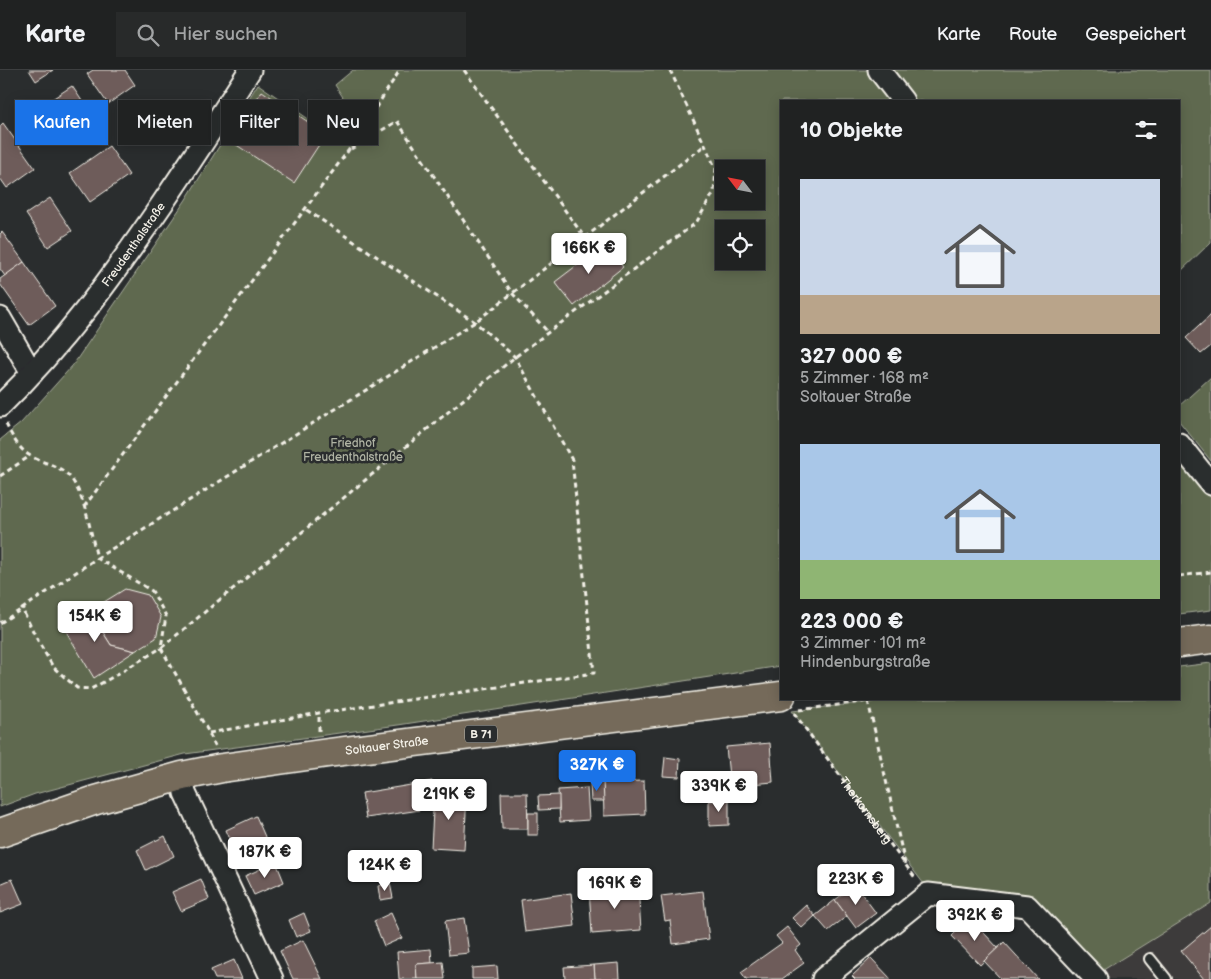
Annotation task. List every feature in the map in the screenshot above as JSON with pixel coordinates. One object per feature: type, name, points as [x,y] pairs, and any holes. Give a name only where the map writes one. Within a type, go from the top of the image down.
[{"type":"main road","points":[[1180,643],[1211,639]]},
{"type":"main road","name":"Soltauer Straße","points":[[0,833],[96,800],[182,776],[222,768],[328,753],[787,704]]},
{"type":"street","points":[[879,70],[902,100]]},
{"type":"street","name":"Freudenthalstraße","points":[[2,413],[32,373],[50,356],[116,272],[212,129],[258,71]]},
{"type":"street","points":[[0,318],[32,373]]},
{"type":"street","points":[[1180,445],[1211,484]]},
{"type":"street","points":[[182,776],[185,793],[272,979]]},
{"type":"street","points":[[823,979],[928,894],[1027,906],[1096,979]]},
{"type":"lane","points":[[1150,959],[1166,979]]},
{"type":"path","points":[[84,507],[348,151],[400,70]]},
{"type":"path","points":[[464,70],[585,238]]},
{"type":"path","points":[[22,609],[53,667],[77,688],[90,689],[109,679],[160,648],[514,357],[696,223],[714,192],[716,169],[670,70]]},
{"type":"path","points":[[348,151],[397,121],[512,293],[548,332]]},
{"type":"path","points":[[0,623],[97,558],[475,322],[705,145]]},
{"type":"path","points":[[210,733],[319,713],[594,672],[572,460],[514,357],[475,322],[305,208]]},
{"type":"path","points":[[2,413],[18,446],[30,456],[51,464],[68,475],[78,489],[97,558],[152,591],[166,616],[160,648],[210,733],[222,768]]},
{"type":"path","points":[[0,476],[30,456]]},
{"type":"path","points":[[1180,576],[1211,572]]},
{"type":"path","points":[[787,704],[877,700]]},
{"type":"path","points":[[868,701],[906,867]]},
{"type":"path","name":"Therkornsberg","points":[[787,704],[906,867],[928,894]]},
{"type":"shaded area","points":[[1211,903],[1211,979],[1106,979],[1100,972]]},
{"type":"green space","name":"Friedhof Freudenthalstraße","points":[[353,70],[869,70],[892,100],[780,100],[780,666],[398,725],[185,754],[35,794],[0,807],[0,440],[21,423],[73,365],[185,201],[221,143],[221,145],[298,145],[298,112],[308,119],[308,145],[378,145],[378,100],[345,100],[335,85]]},
{"type":"green space","points":[[889,70],[1211,70],[1211,242],[1180,272],[1180,100],[913,100]]},
{"type":"green space","name":"Friedhof Freudenthalstraße","points":[[258,84],[281,100],[248,100]]},
{"type":"green space","points":[[1211,377],[1211,461],[1180,422],[1180,405]]},
{"type":"green space","points":[[1180,459],[1211,498],[1211,610],[1180,614]]},
{"type":"green space","points":[[1211,663],[1211,903],[1100,972],[1027,906],[930,892],[792,711],[887,700],[1180,700],[1180,667]]},
{"type":"building","points":[[29,70],[53,70],[36,81]]},
{"type":"building","points":[[93,70],[125,70],[135,85],[108,104],[108,100],[105,100],[87,74]]},
{"type":"building","points":[[72,86],[81,100],[51,100]]},
{"type":"building","points":[[262,91],[275,100],[256,100]]},
{"type":"building","points":[[298,115],[308,122],[308,145],[319,145],[294,183],[237,145],[298,145]]},
{"type":"building","points":[[3,123],[15,140],[15,145],[19,145],[35,168],[7,188],[0,178],[0,126]]},
{"type":"building","points":[[109,146],[129,175],[90,202],[70,173]]},
{"type":"building","points":[[50,198],[72,231],[48,247],[26,214]]},
{"type":"building","points":[[2,232],[24,262],[5,276],[0,269],[0,234]]},
{"type":"building","points":[[605,244],[623,267],[574,306],[555,282]]},
{"type":"building","points":[[24,262],[55,306],[29,325],[0,284],[0,279]]},
{"type":"building","points":[[1211,315],[1211,346],[1201,354],[1186,338]]},
{"type":"building","points":[[125,589],[148,595],[161,617],[156,638],[135,651],[111,645],[99,626],[104,602]]},
{"type":"building","points":[[104,602],[99,626],[111,645],[135,651],[94,678],[64,628]]},
{"type":"building","points":[[770,743],[773,782],[730,786],[726,747]]},
{"type":"building","points":[[665,757],[680,759],[679,777],[663,776]]},
{"type":"building","points":[[432,781],[434,795],[419,798],[417,784]]},
{"type":"building","points":[[644,781],[645,814],[604,816],[603,782]]},
{"type":"building","points":[[603,782],[604,801],[591,801],[590,783]]},
{"type":"building","points":[[417,784],[420,810],[366,818],[362,793]]},
{"type":"building","points":[[587,788],[589,820],[560,822],[558,790]]},
{"type":"building","points":[[434,793],[467,794],[464,850],[431,848]]},
{"type":"building","points":[[501,793],[527,793],[528,829],[502,829]]},
{"type":"building","points":[[559,795],[559,809],[539,810],[538,796]]},
{"type":"building","points":[[729,800],[729,825],[709,826],[709,801]]},
{"type":"building","points":[[528,813],[538,813],[538,835],[528,835]]},
{"type":"building","points":[[256,816],[266,839],[236,853],[226,830]]},
{"type":"building","points":[[165,836],[174,856],[146,870],[137,850]]},
{"type":"building","points":[[276,862],[284,882],[254,895],[245,876]]},
{"type":"building","points":[[12,879],[23,904],[0,913],[0,884]]},
{"type":"building","points":[[201,879],[209,899],[181,911],[172,892]]},
{"type":"building","points":[[390,883],[393,898],[380,900],[378,886]]},
{"type":"building","points":[[855,885],[876,913],[856,928],[835,900]]},
{"type":"building","points":[[638,886],[641,930],[592,934],[589,889]]},
{"type":"building","points":[[703,891],[709,939],[673,944],[670,920],[665,921],[661,896]]},
{"type":"building","points":[[571,893],[575,926],[525,932],[521,900]]},
{"type":"building","points":[[835,900],[847,916],[828,931],[815,916]]},
{"type":"building","points":[[806,905],[815,916],[802,928],[792,918]]},
{"type":"building","points":[[304,913],[311,931],[296,937],[289,920]]},
{"type":"building","points":[[391,913],[402,938],[384,946],[374,921]]},
{"type":"building","points":[[464,918],[469,953],[449,955],[445,921]]},
{"type":"building","points":[[970,918],[998,948],[980,965],[952,936]]},
{"type":"building","points":[[1211,926],[1211,979],[1204,979],[1181,951]]},
{"type":"building","points":[[787,927],[801,945],[795,950],[804,963],[782,979],[746,979],[741,972],[782,943],[776,936]]},
{"type":"building","points":[[303,940],[322,979],[293,979],[280,951]]},
{"type":"building","points":[[1004,942],[1038,979],[1001,979],[984,961]]},
{"type":"building","points":[[431,949],[432,963],[416,964],[417,979],[399,979],[397,952]]},
{"type":"building","points":[[871,958],[891,979],[855,979],[852,976]]},
{"type":"building","points":[[234,960],[242,979],[215,979],[211,970]]},
{"type":"building","points":[[443,962],[445,979],[417,979],[416,964]]},
{"type":"building","points":[[619,963],[620,979],[595,979],[594,965]]},
{"type":"building","points":[[594,965],[595,979],[565,979],[564,967]]},
{"type":"building","points":[[497,966],[498,979],[472,979],[472,968]]}]
